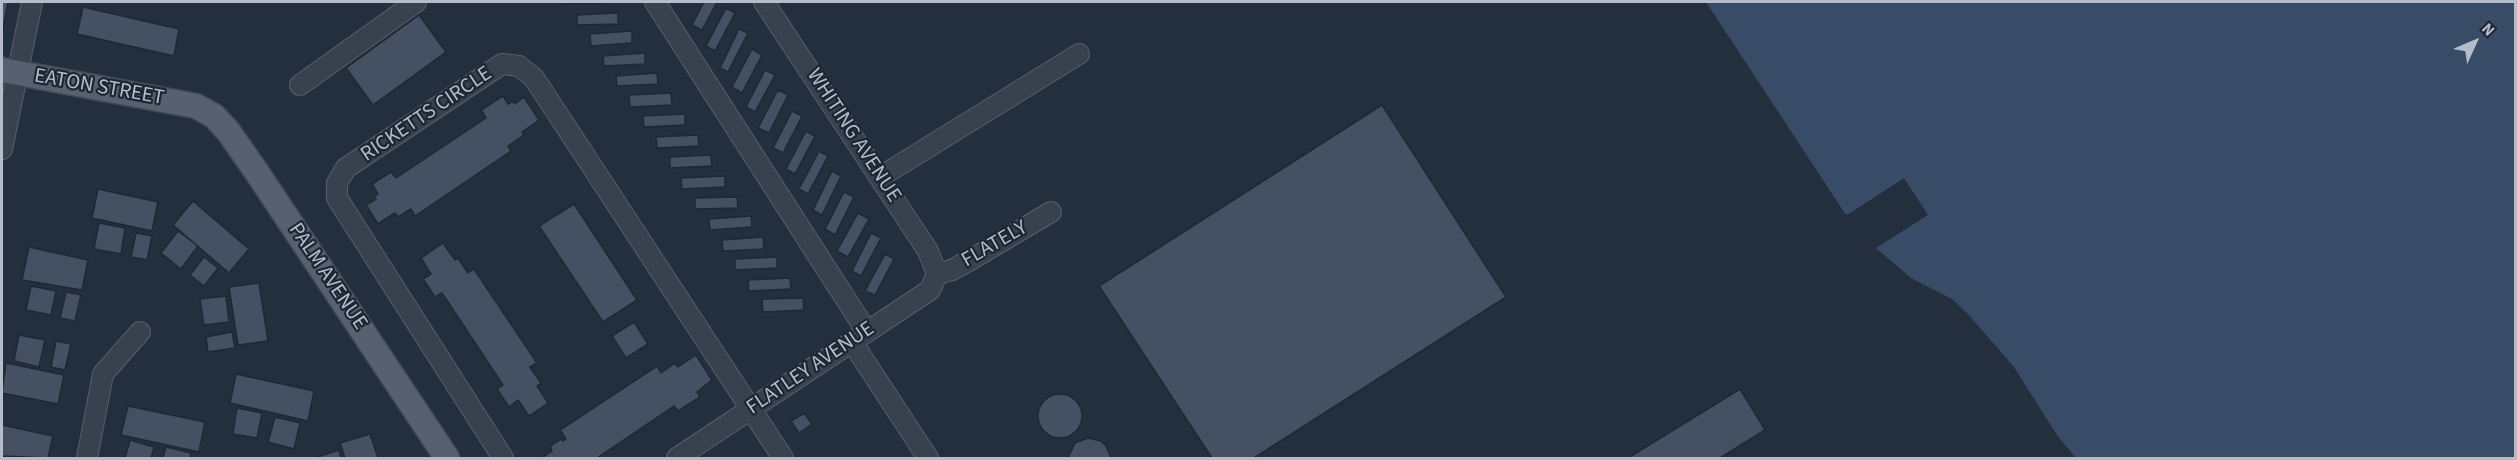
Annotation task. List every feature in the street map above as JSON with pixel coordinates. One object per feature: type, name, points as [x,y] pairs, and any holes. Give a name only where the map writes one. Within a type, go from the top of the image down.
[{"type":"main road","name":"EATON STREET","points":[[9,72],[196,106]]},
{"type":"main road","name":"PALM AVENUE","points":[[196,106],[214,116],[228,131],[447,459]]},
{"type":"street","points":[[2,149],[9,72],[32,2]]},
{"type":"street","points":[[300,85],[416,2]]},
{"type":"street","points":[[655,2],[859,337],[928,459]]},
{"type":"street","name":"WHITING AVENUE","points":[[764,2],[928,251],[937,274]]},
{"type":"street","points":[[880,177],[1079,54]]},
{"type":"street","name":"RICKETTS CIRCLE","points":[[503,459],[337,198],[337,183],[346,168],[502,64],[519,66],[534,78],[783,459]]},
{"type":"street","name":"FLATELY","points":[[937,274],[952,270],[1051,212]]},
{"type":"street","name":"FLATLEY AVENUE","points":[[677,459],[930,290],[937,274]]},
{"type":"street","points":[[87,459],[103,374],[140,332]]},
{"type":"water","points":[[1706,2],[2515,2],[2515,458],[2066,458],[2001,362],[1959,314],[1912,287],[1875,248],[1852,212],[1846,215]]},
{"type":"pier","points":[[1904,178],[1928,215],[1876,248],[1911,278],[1952,299],[1969,315],[2014,367],[2057,435],[2076,458],[2063,458],[1998,363],[1957,316],[1910,289],[1868,254],[1867,250],[1871,247],[1851,215],[1844,217]]},
{"type":"building","points":[[2,2],[8,2],[2,33]]},
{"type":"building","points":[[563,2],[605,2],[605,3],[563,4]]},
{"type":"building","points":[[704,2],[717,2],[702,30],[692,25]]},
{"type":"building","points":[[83,7],[179,29],[174,56],[77,34]]},
{"type":"building","points":[[726,8],[735,13],[715,51],[706,46]]},
{"type":"building","points":[[618,13],[618,24],[577,25],[577,15]]},
{"type":"building","points":[[419,15],[446,52],[373,105],[346,68]]},
{"type":"building","points":[[739,29],[748,33],[728,72],[720,68]]},
{"type":"building","points":[[632,31],[632,43],[591,46],[590,34]]},
{"type":"building","points":[[752,49],[762,55],[742,93],[732,87]]},
{"type":"building","points":[[645,53],[645,64],[604,66],[603,56]]},
{"type":"building","points":[[765,70],[775,75],[755,112],[746,107]]},
{"type":"building","points":[[657,73],[658,84],[617,86],[616,76]]},
{"type":"building","points":[[778,90],[788,95],[769,133],[758,128]]},
{"type":"building","points":[[671,93],[672,105],[630,107],[629,95]]},
{"type":"building","points":[[503,96],[508,104],[513,101],[515,104],[524,97],[539,120],[522,132],[524,135],[508,146],[511,151],[415,216],[411,209],[398,217],[395,213],[378,224],[366,205],[376,199],[374,197],[378,194],[372,184],[391,172],[396,178],[486,118],[481,110]]},
{"type":"building","points":[[1382,105],[1506,297],[1254,458],[1212,458],[1099,286]]},
{"type":"building","points":[[792,111],[802,116],[783,153],[773,148]]},
{"type":"building","points":[[685,114],[685,125],[644,127],[643,116]]},
{"type":"building","points":[[806,131],[815,136],[795,174],[786,169]]},
{"type":"building","points":[[698,135],[699,146],[657,148],[656,137]]},
{"type":"building","points":[[819,151],[828,156],[808,194],[799,189]]},
{"type":"building","points":[[711,155],[712,166],[670,168],[670,157]]},
{"type":"building","points":[[832,171],[841,176],[822,215],[813,210]]},
{"type":"building","points":[[725,176],[725,187],[682,189],[681,178]]},
{"type":"building","points":[[98,189],[158,202],[152,231],[92,218]]},
{"type":"building","points":[[844,192],[854,197],[835,235],[825,229]]},
{"type":"building","points":[[737,197],[738,208],[695,209],[695,198]]},
{"type":"building","points":[[193,201],[249,249],[229,273],[173,225]]},
{"type":"building","points":[[574,204],[637,300],[603,322],[539,226]]},
{"type":"building","points":[[858,213],[869,219],[848,257],[837,251]]},
{"type":"building","points":[[751,216],[752,227],[710,230],[709,219]]},
{"type":"building","points":[[99,223],[125,228],[121,254],[94,249]]},
{"type":"building","points":[[178,231],[198,246],[181,269],[161,253]]},
{"type":"building","points":[[136,233],[152,236],[147,260],[131,257]]},
{"type":"building","points":[[871,233],[881,238],[861,276],[852,271]]},
{"type":"building","points":[[763,237],[764,249],[723,251],[722,240]]},
{"type":"building","points":[[443,243],[455,260],[458,258],[468,273],[474,269],[537,363],[530,367],[541,383],[537,386],[548,403],[529,416],[518,400],[509,407],[497,389],[503,385],[442,293],[435,297],[423,279],[431,274],[421,258]]},
{"type":"building","points":[[29,247],[88,260],[82,290],[22,280]]},
{"type":"building","points":[[885,254],[894,259],[875,295],[865,291]]},
{"type":"building","points":[[204,257],[218,268],[204,286],[190,275]]},
{"type":"building","points":[[777,257],[777,268],[735,270],[735,259]]},
{"type":"building","points":[[790,278],[791,289],[749,291],[748,280]]},
{"type":"building","points":[[259,283],[268,341],[238,345],[229,287]]},
{"type":"building","points":[[31,286],[56,291],[51,315],[26,310]]},
{"type":"building","points":[[66,292],[81,295],[75,321],[60,318]]},
{"type":"building","points":[[226,296],[229,322],[204,325],[200,299]]},
{"type":"building","points":[[803,298],[804,310],[763,312],[762,299]]},
{"type":"building","points":[[634,322],[648,344],[626,358],[612,336]]},
{"type":"building","points":[[232,332],[235,348],[208,352],[206,337]]},
{"type":"building","points":[[19,335],[45,340],[39,367],[14,361]]},
{"type":"building","points":[[56,341],[71,344],[65,370],[51,367]]},
{"type":"building","points":[[696,355],[712,380],[697,392],[700,397],[678,411],[674,406],[597,458],[541,458],[552,451],[550,446],[561,439],[563,441],[566,439],[560,430],[657,366],[661,373],[675,363],[678,367]]},
{"type":"building","points":[[6,363],[64,375],[58,404],[2,393]]},
{"type":"building","points":[[236,374],[314,391],[308,421],[230,403]]},
{"type":"building","points":[[1740,389],[1765,430],[1720,458],[1628,458]]},
{"type":"building","points":[[1060,394],[1076,400],[1082,416],[1076,432],[1060,438],[1044,432],[1038,416],[1044,400]]},
{"type":"building","points":[[128,406],[205,422],[199,452],[121,435]]},
{"type":"building","points":[[237,408],[262,413],[257,438],[233,434]]},
{"type":"building","points":[[804,413],[812,424],[799,433],[791,421]]},
{"type":"building","points":[[275,417],[300,423],[294,449],[268,442]]},
{"type":"building","points":[[2,425],[53,436],[48,458],[2,456]]},
{"type":"building","points":[[370,434],[378,458],[345,458],[340,443]]},
{"type":"building","points":[[1088,438],[1101,441],[1111,458],[1068,458],[1075,443]]},
{"type":"building","points":[[130,440],[154,447],[151,458],[125,458]]},
{"type":"building","points":[[166,447],[191,453],[190,458],[163,458]]},
{"type":"building","points":[[339,450],[341,458],[314,458]]}]
